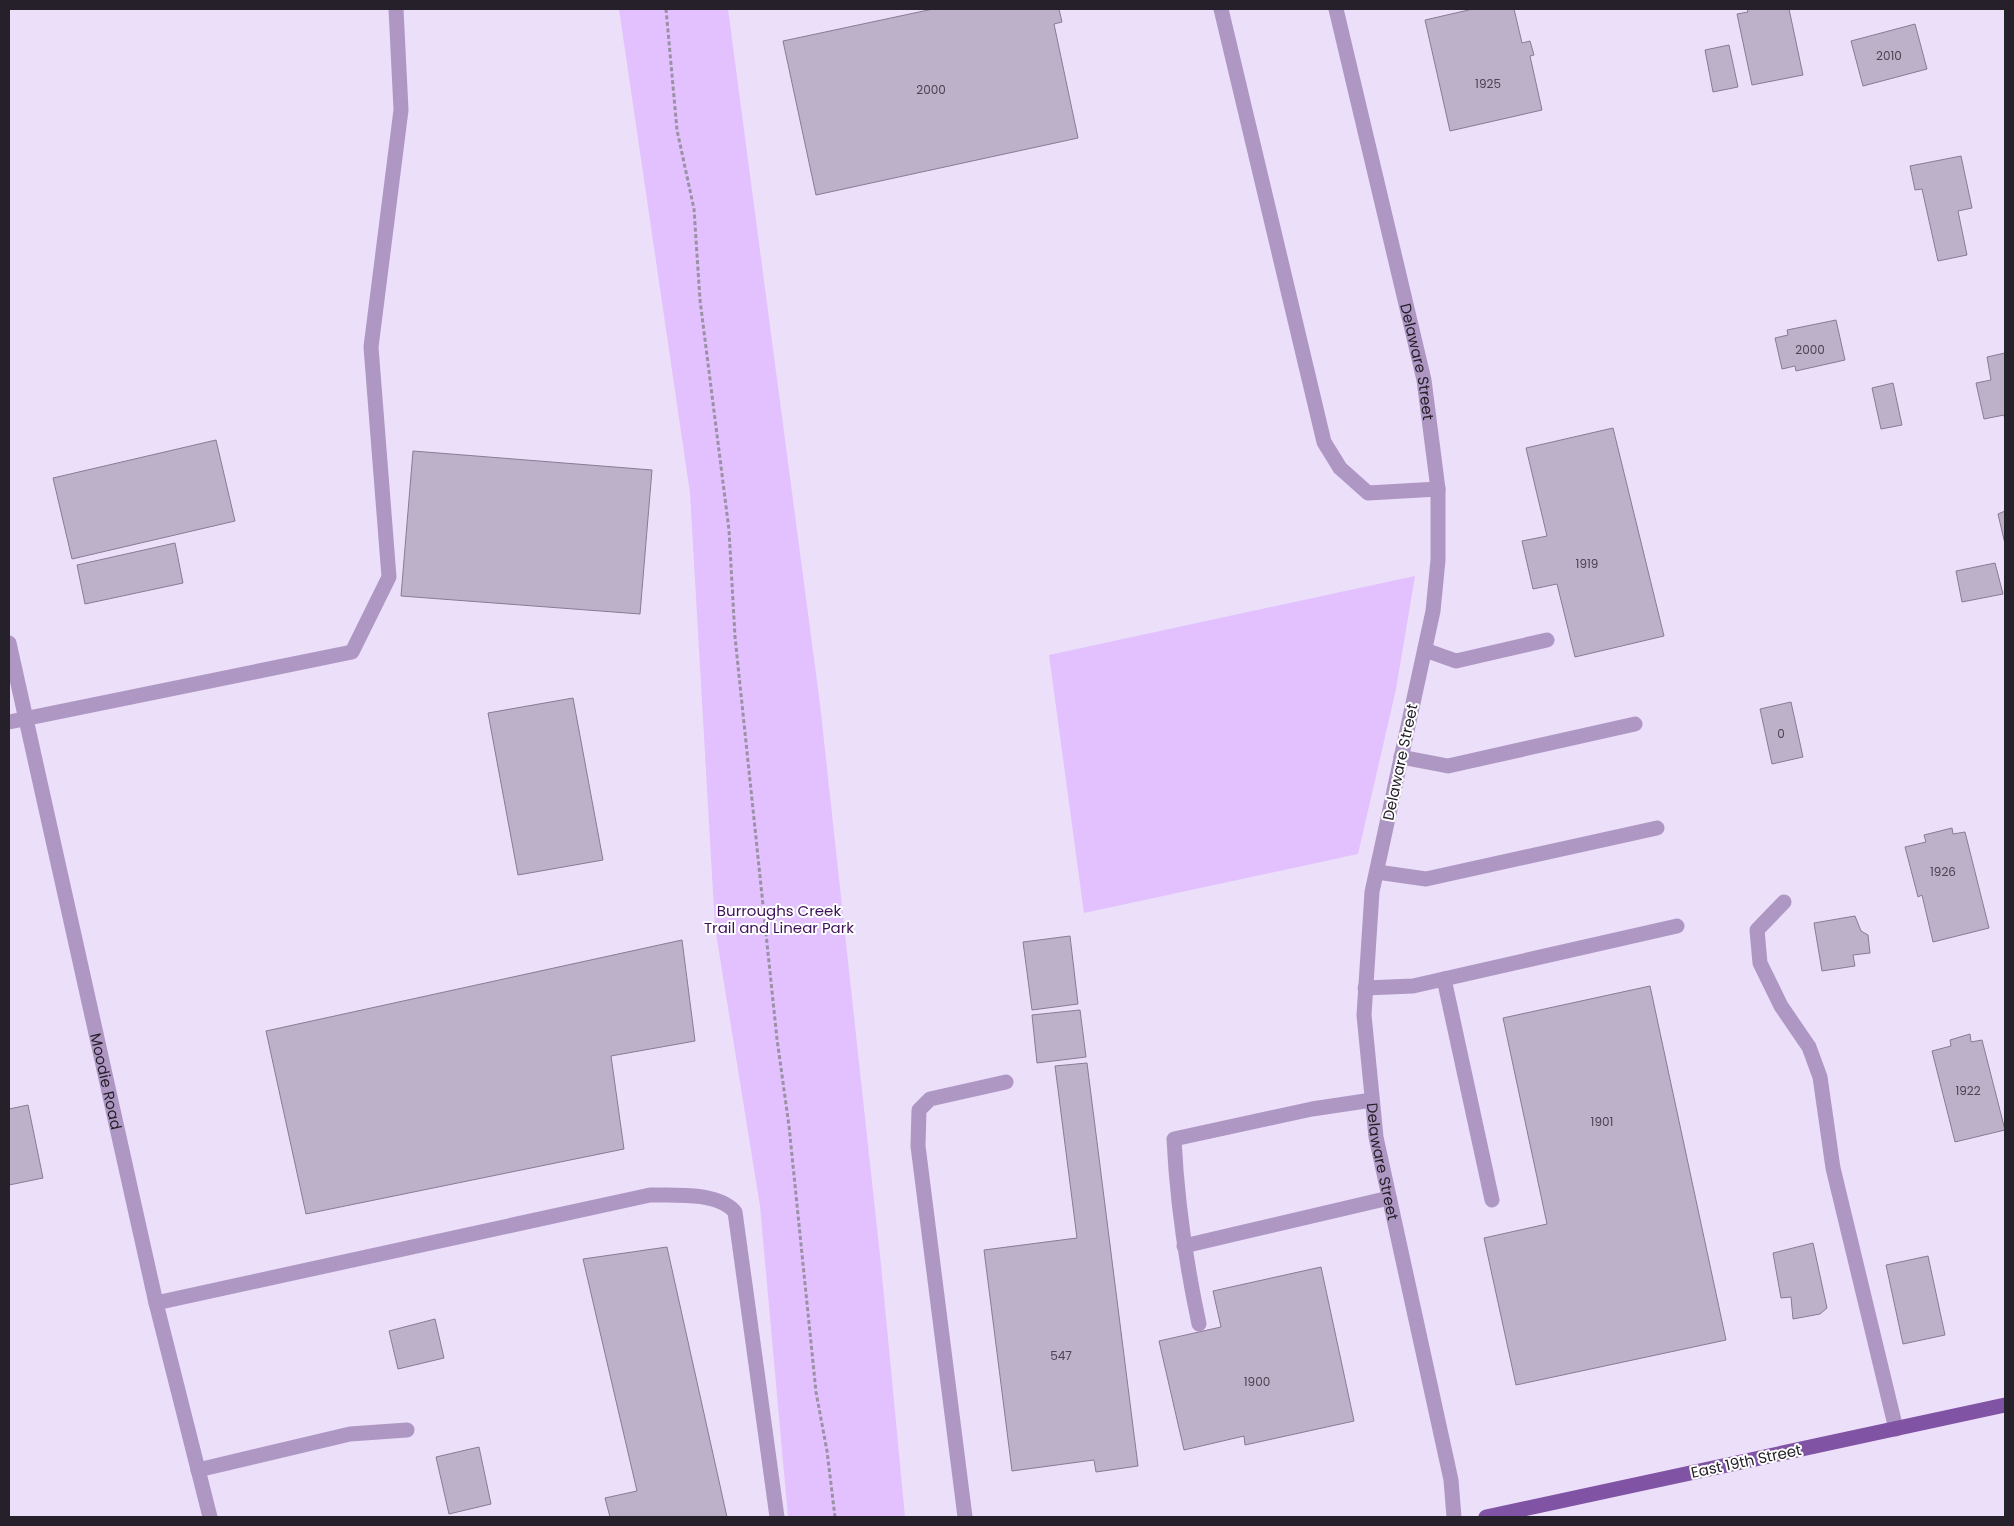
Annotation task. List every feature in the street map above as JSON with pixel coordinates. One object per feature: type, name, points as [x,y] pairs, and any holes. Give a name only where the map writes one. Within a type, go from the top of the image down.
[{"type":"main road","name":"East 19th Street","points":[[1486,1517],[2005,1405]]},
{"type":"street","points":[[9,722],[352,652],[389,577],[371,347],[401,110],[396,9]]},
{"type":"street","points":[[1221,9],[1324,442],[1340,468],[1368,493],[1438,489]]},
{"type":"street","name":"Delaware Street","points":[[1336,9],[1424,380],[1438,489],[1438,560],[1433,611],[1372,892],[1365,988],[1366,1052],[1376,1137],[1451,1480],[1454,1517]]},
{"type":"street","points":[[1425,650],[1456,661],[1547,640]]},
{"type":"street","name":"Moodie Road","points":[[9,643],[156,1303],[210,1517]]},
{"type":"street","points":[[1401,757],[1448,766],[1635,724]]},
{"type":"street","points":[[1377,872],[1426,879],[1657,828]]},
{"type":"street","points":[[1784,902],[1757,930],[1760,964],[1781,1006],[1809,1047],[1820,1077],[1833,1168],[1896,1429]]},
{"type":"street","points":[[1365,988],[1413,986],[1677,926]]},
{"type":"street","points":[[1444,979],[1492,1200]]},
{"type":"street","points":[[965,1517],[934,1258],[918,1146],[919,1110],[930,1099],[1006,1082]]},
{"type":"street","points":[[1199,1324],[1184,1246],[1177,1188],[1174,1139],[1312,1109],[1372,1100]]},
{"type":"street","points":[[156,1303],[650,1195],[689,1194],[728,1204],[735,1212],[777,1517]]},
{"type":"street","points":[[1184,1246],[1389,1198]]},
{"type":"street","points":[[198,1470],[350,1434],[407,1430]]},
{"type":"path","points":[[666,9],[678,130],[694,209],[700,300],[728,521],[734,638],[777,1039],[790,1126],[816,1392],[828,1452],[835,1517]]},
{"type":"green space","name":"Burroughs Creek Trail and Linear Park","points":[[619,9],[728,9],[820,704],[881,1265],[905,1517],[788,1517],[760,1206],[715,927],[690,493]]},
{"type":"green space","points":[[1415,576],[1396,689],[1358,854],[1084,913],[1049,655]]},
{"type":"building","points":[[933,9],[1059,9],[1062,22],[1054,24],[1078,138],[816,195],[783,41]]},
{"type":"building","points":[[1473,9],[1514,9],[1522,43],[1530,41],[1534,55],[1530,56],[1542,110],[1450,131],[1425,20]]},
{"type":"building","points":[[1747,9],[1789,9],[1803,75],[1752,85],[1737,14],[1748,12]]},
{"type":"building","points":[[1915,24],[1927,69],[1863,86],[1851,41]]},
{"type":"building","points":[[1729,45],[1738,87],[1713,92],[1705,50]]},
{"type":"building","points":[[1961,156],[1972,208],[1958,211],[1967,255],[1938,261],[1922,189],[1915,190],[1910,166]]},
{"type":"building","points":[[1836,320],[1845,360],[1796,371],[1795,366],[1782,369],[1775,338],[1788,335],[1787,330]]},
{"type":"building","points":[[2005,353],[2005,422],[2004,415],[1984,419],[1976,383],[1991,380],[1987,357]]},
{"type":"building","points":[[1893,383],[1902,425],[1881,429],[1872,388]]},
{"type":"building","points":[[1613,428],[1664,636],[1575,657],[1557,584],[1533,589],[1522,541],[1547,536],[1526,448]]},
{"type":"building","points":[[216,440],[235,521],[72,559],[53,478]]},
{"type":"building","points":[[413,451],[652,470],[640,614],[401,596]]},
{"type":"building","points":[[2005,511],[2005,544],[1998,514]]},
{"type":"building","points":[[175,543],[183,583],[85,604],[77,565]]},
{"type":"building","points":[[1995,563],[2003,594],[1962,602],[1956,571]]},
{"type":"building","points":[[573,698],[603,860],[518,875],[488,713]]},
{"type":"building","points":[[1791,702],[1803,757],[1772,764],[1760,709]]},
{"type":"building","points":[[1952,828],[1953,834],[1965,832],[1989,928],[1933,942],[1922,895],[1918,897],[1905,847],[1926,842],[1924,835]]},
{"type":"building","points":[[1855,916],[1861,931],[1868,935],[1870,953],[1853,955],[1855,966],[1822,971],[1814,923]]},
{"type":"building","points":[[1070,936],[1078,1004],[1032,1010],[1023,942]]},
{"type":"building","points":[[682,940],[695,1041],[611,1056],[624,1149],[306,1214],[266,1031]]},
{"type":"building","points":[[1650,986],[1726,1340],[1516,1385],[1484,1238],[1547,1224],[1503,1018]]},
{"type":"building","points":[[1080,1010],[1086,1057],[1037,1063],[1032,1015]]},
{"type":"building","points":[[1970,1034],[1971,1042],[1982,1040],[2005,1130],[1955,1142],[1932,1051],[1951,1046],[1950,1040]]},
{"type":"building","points":[[1087,1063],[1138,1466],[1096,1472],[1094,1460],[1012,1471],[984,1250],[1077,1238],[1055,1066]]},
{"type":"building","points":[[28,1105],[43,1178],[9,1185],[9,1109]]},
{"type":"building","points":[[1813,1243],[1827,1308],[1820,1314],[1793,1319],[1791,1297],[1781,1298],[1773,1253]]},
{"type":"building","points":[[667,1247],[727,1517],[610,1517],[605,1498],[637,1491],[583,1259]]},
{"type":"building","points":[[1928,1256],[1945,1335],[1903,1344],[1886,1265]]},
{"type":"building","points":[[1321,1267],[1354,1421],[1245,1445],[1244,1436],[1184,1450],[1159,1341],[1221,1327],[1213,1291]]},
{"type":"building","points":[[435,1319],[444,1358],[398,1369],[389,1331]]},
{"type":"building","points":[[479,1447],[491,1504],[449,1514],[436,1457]]}]
